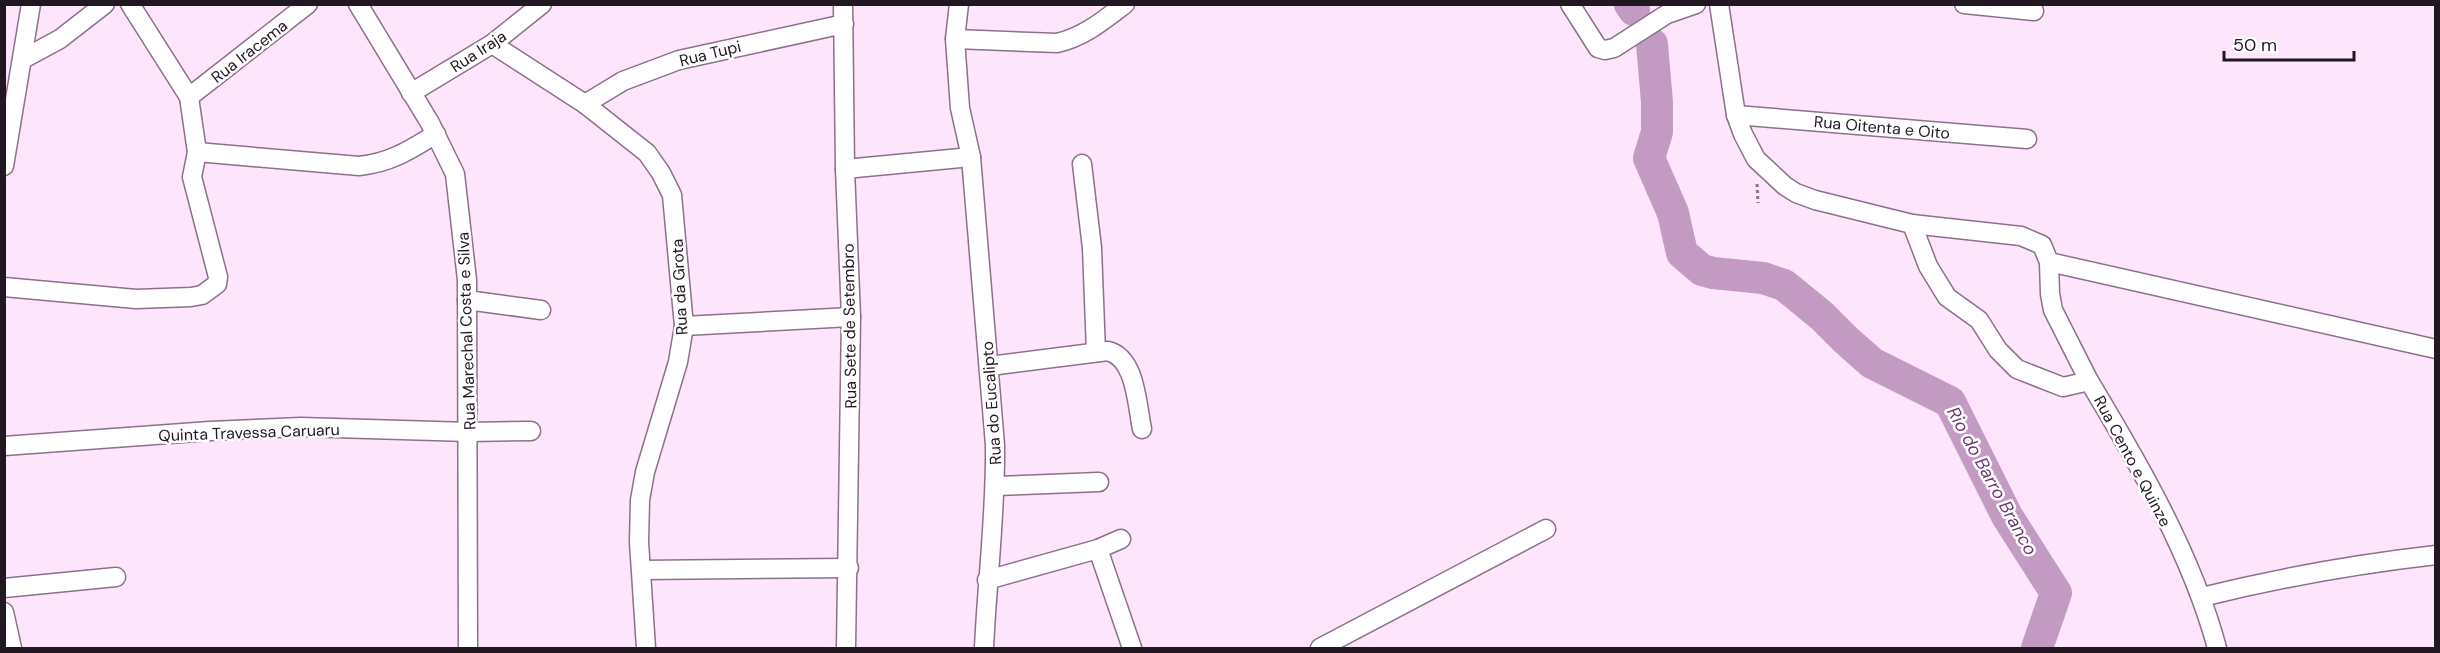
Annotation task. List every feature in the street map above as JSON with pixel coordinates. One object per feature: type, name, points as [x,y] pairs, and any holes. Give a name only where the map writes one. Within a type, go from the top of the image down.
[{"type":"street","points":[[4,166],[31,4]]},
{"type":"street","points":[[23,59],[60,39],[105,4]]},
{"type":"street","points":[[4,287],[136,299],[202,295],[217,284],[218,277],[192,177],[197,152],[189,97],[129,4]]},
{"type":"street","name":"Rua Iracema","points":[[189,97],[308,4]]},
{"type":"street","name":"Rua Marechal Costa e Silva","points":[[358,4],[436,134],[455,174],[467,300],[468,648]]},
{"type":"street","name":"Rua Iraja","points":[[411,93],[492,44],[542,4]]},
{"type":"street","name":"Rua Sete de Setembro","points":[[843,4],[845,169],[851,317],[846,648]]},
{"type":"street","name":"Rua do Eucalipto","points":[[959,4],[955,39],[960,108],[971,157],[990,366],[996,486],[987,580],[984,648]]},
{"type":"street","points":[[955,39],[1057,43],[1072,40],[1088,32],[1125,4]]},
{"type":"street","points":[[1570,4],[1598,48],[1605,50],[1614,48],[1667,14],[1696,4]]},
{"type":"street","points":[[1719,4],[1736,114],[1748,146],[1756,159],[1773,176],[1796,193],[1815,200],[1912,224],[2032,239],[2042,245],[2049,262],[2053,310],[2089,381]]},
{"type":"street","points":[[1964,4],[2034,11]]},
{"type":"street","name":"Rua Tupi","points":[[585,104],[623,81],[679,60],[844,24]]},
{"type":"street","name":"Rua da Grota","points":[[492,44],[585,104],[647,153],[661,173],[672,195],[684,326],[678,362],[641,489],[639,542],[646,648]]},
{"type":"street","name":"Rua Oitenta e Oito","points":[[1736,114],[2027,139]]},
{"type":"street","points":[[197,152],[359,166],[379,164],[405,153],[436,134]]},
{"type":"street","points":[[845,169],[971,157]]},
{"type":"street","points":[[1082,164],[1092,248],[1096,352]]},
{"type":"street","name":"Rua Cento e Quinze","points":[[1912,224],[1928,266],[1947,297],[1979,320],[1998,350],[2017,369],[2063,387],[2089,381],[2158,502],[2202,597],[2217,648]]},
{"type":"street","points":[[2049,262],[2436,349]]},
{"type":"street","points":[[467,300],[541,310]]},
{"type":"street","points":[[684,326],[851,317]]},
{"type":"street","points":[[990,366],[1096,352],[1116,353],[1122,358],[1130,374],[1142,429]]},
{"type":"street","name":"Quinta Travessa Caruaru","points":[[4,446],[198,431],[301,427],[469,432],[531,431]]},
{"type":"street","points":[[996,486],[1099,482]]},
{"type":"street","points":[[1320,648],[1546,529]]},
{"type":"street","points":[[987,580],[1098,549],[1121,539]]},
{"type":"street","points":[[1098,549],[1132,648]]},
{"type":"street","points":[[2202,597],[2377,562],[2436,555]]},
{"type":"street","points":[[642,570],[849,568]]},
{"type":"street","points":[[4,588],[116,577]]},
{"type":"street","points":[[4,612],[12,648]]},
{"type":"waterway","name":"Rio do Barro Branco","points":[[1630,4],[1634,10]]},
{"type":"waterway","name":"Rio do Barro Branco","points":[[1652,44],[1657,132],[1649,158],[1673,213],[1682,253],[1702,270],[1763,278],[1784,285],[1822,316],[1872,363],[1950,402],[2007,516],[2056,593],[2037,648]]}]
